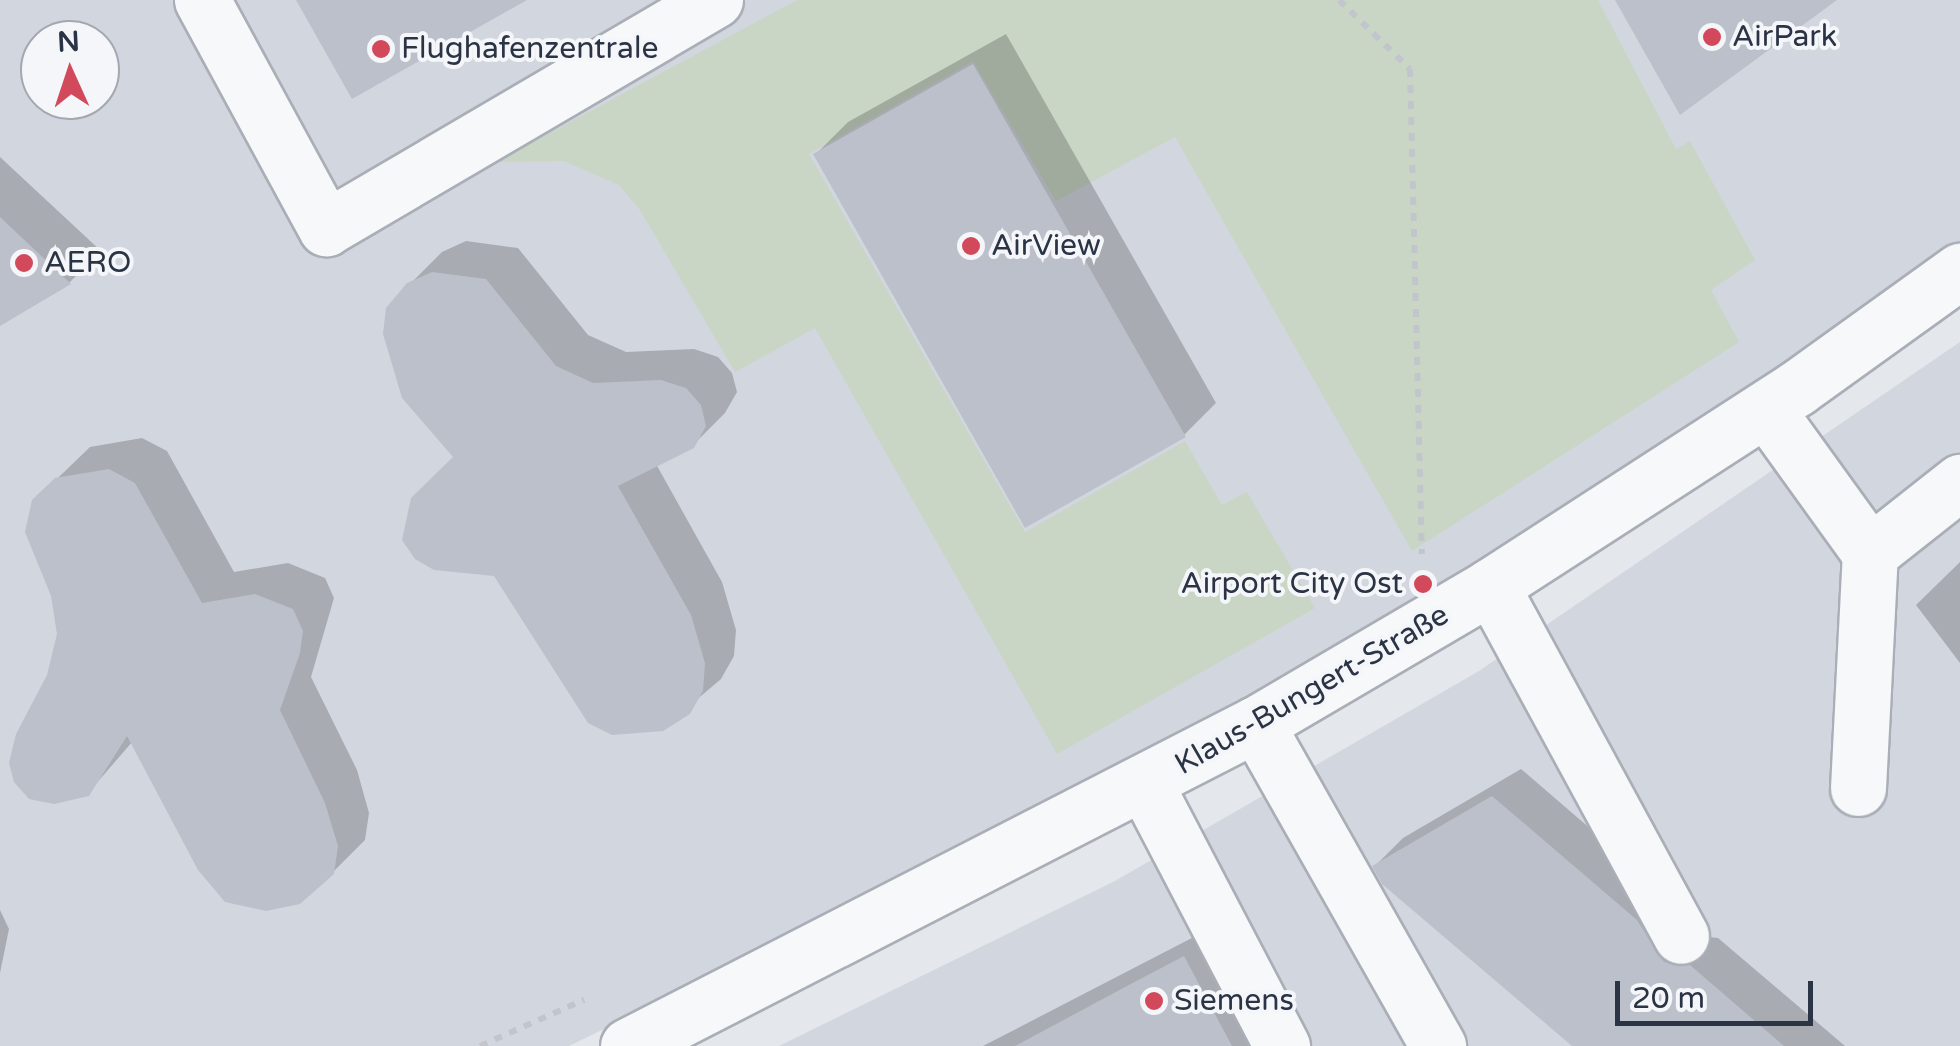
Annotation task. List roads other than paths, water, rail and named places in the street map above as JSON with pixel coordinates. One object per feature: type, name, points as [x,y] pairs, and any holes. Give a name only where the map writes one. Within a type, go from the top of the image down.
[{"type":"street","points":[[202,0],[326,228],[715,0]]},
{"type":"street","name":"Klaus-Bungert-Straße","points":[[628,1046],[1256,724],[1490,586],[1766,409],[1960,271]]},
{"type":"street","points":[[1766,409],[1870,553],[1858,788]]},
{"type":"street","points":[[1870,553],[1960,482]]},
{"type":"street","points":[[1490,586],[1681,936]]},
{"type":"street","points":[[1256,724],[1438,1046]]},
{"type":"street","points":[[1145,784],[1282,1046]]},
{"type":"place","name":"AirPark","points":[[1712,37]]},
{"type":"place","name":"Flughafenzentrale","points":[[381,49]]},
{"type":"place","name":"AirView","points":[[971,246]]},
{"type":"place","name":"AERO","points":[[24,263]]},
{"type":"place","name":"Airport City Ost","points":[[1423,584]]},
{"type":"place","name":"Siemens","points":[[1154,1001]]}]
